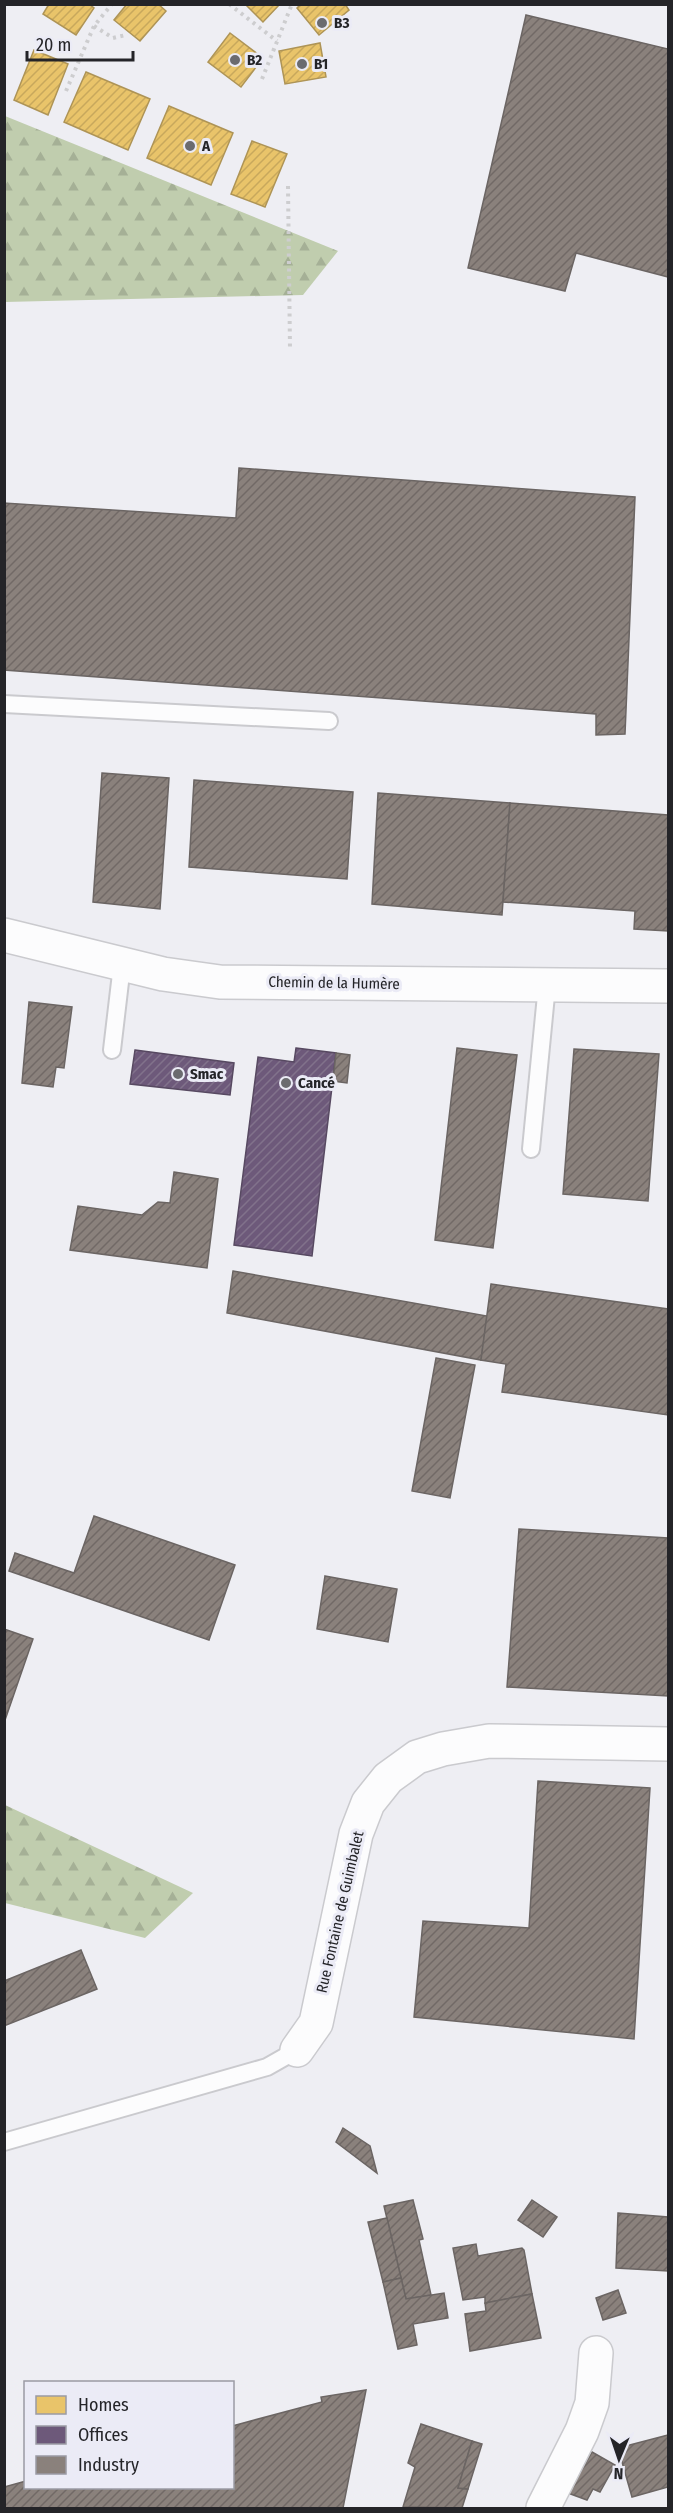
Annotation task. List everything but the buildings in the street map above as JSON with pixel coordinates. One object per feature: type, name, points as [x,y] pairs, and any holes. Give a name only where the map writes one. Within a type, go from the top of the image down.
[{"type":"street","name":"Chemin de la Humère","points":[[4,935],[163,975],[220,982],[669,986]]},
{"type":"street","name":"Rue Fontaine de Guimbalet","points":[[297,2050],[316,2023],[356,1834],[368,1803],[388,1778],[417,1756],[489,1741],[669,1744]]},
{"type":"street","points":[[543,2508],[582,2431],[591,2403],[596,2353]]},
{"type":"lane","points":[[4,704],[329,721]]},
{"type":"lane","points":[[112,1050],[122,965]]},
{"type":"lane","points":[[531,1149],[547,985]]},
{"type":"lane","points":[[4,2142],[267,2067],[297,2050]]},
{"type":"path","points":[[66,91],[94,26],[112,4]]},
{"type":"path","points":[[230,4],[277,41]]},
{"type":"path","points":[[262,79],[292,4]]},
{"type":"path","points":[[94,26],[113,38],[126,35]]},
{"type":"path","points":[[288,186],[290,349]]},
{"type":"green space","points":[[4,116],[338,251],[303,295],[5,302]]},
{"type":"green space","points":[[5,1805],[193,1893],[145,1938],[5,1903]]},
{"type":"place","name":"B3","points":[[322,23]]},
{"type":"place","name":"B2","points":[[235,60]]},
{"type":"place","name":"B1","points":[[302,64]]},
{"type":"place","name":"A","points":[[190,146]]},
{"type":"place","name":"Smac","points":[[178,1074]]},
{"type":"place","name":"Cancé","points":[[286,1083]]}]
